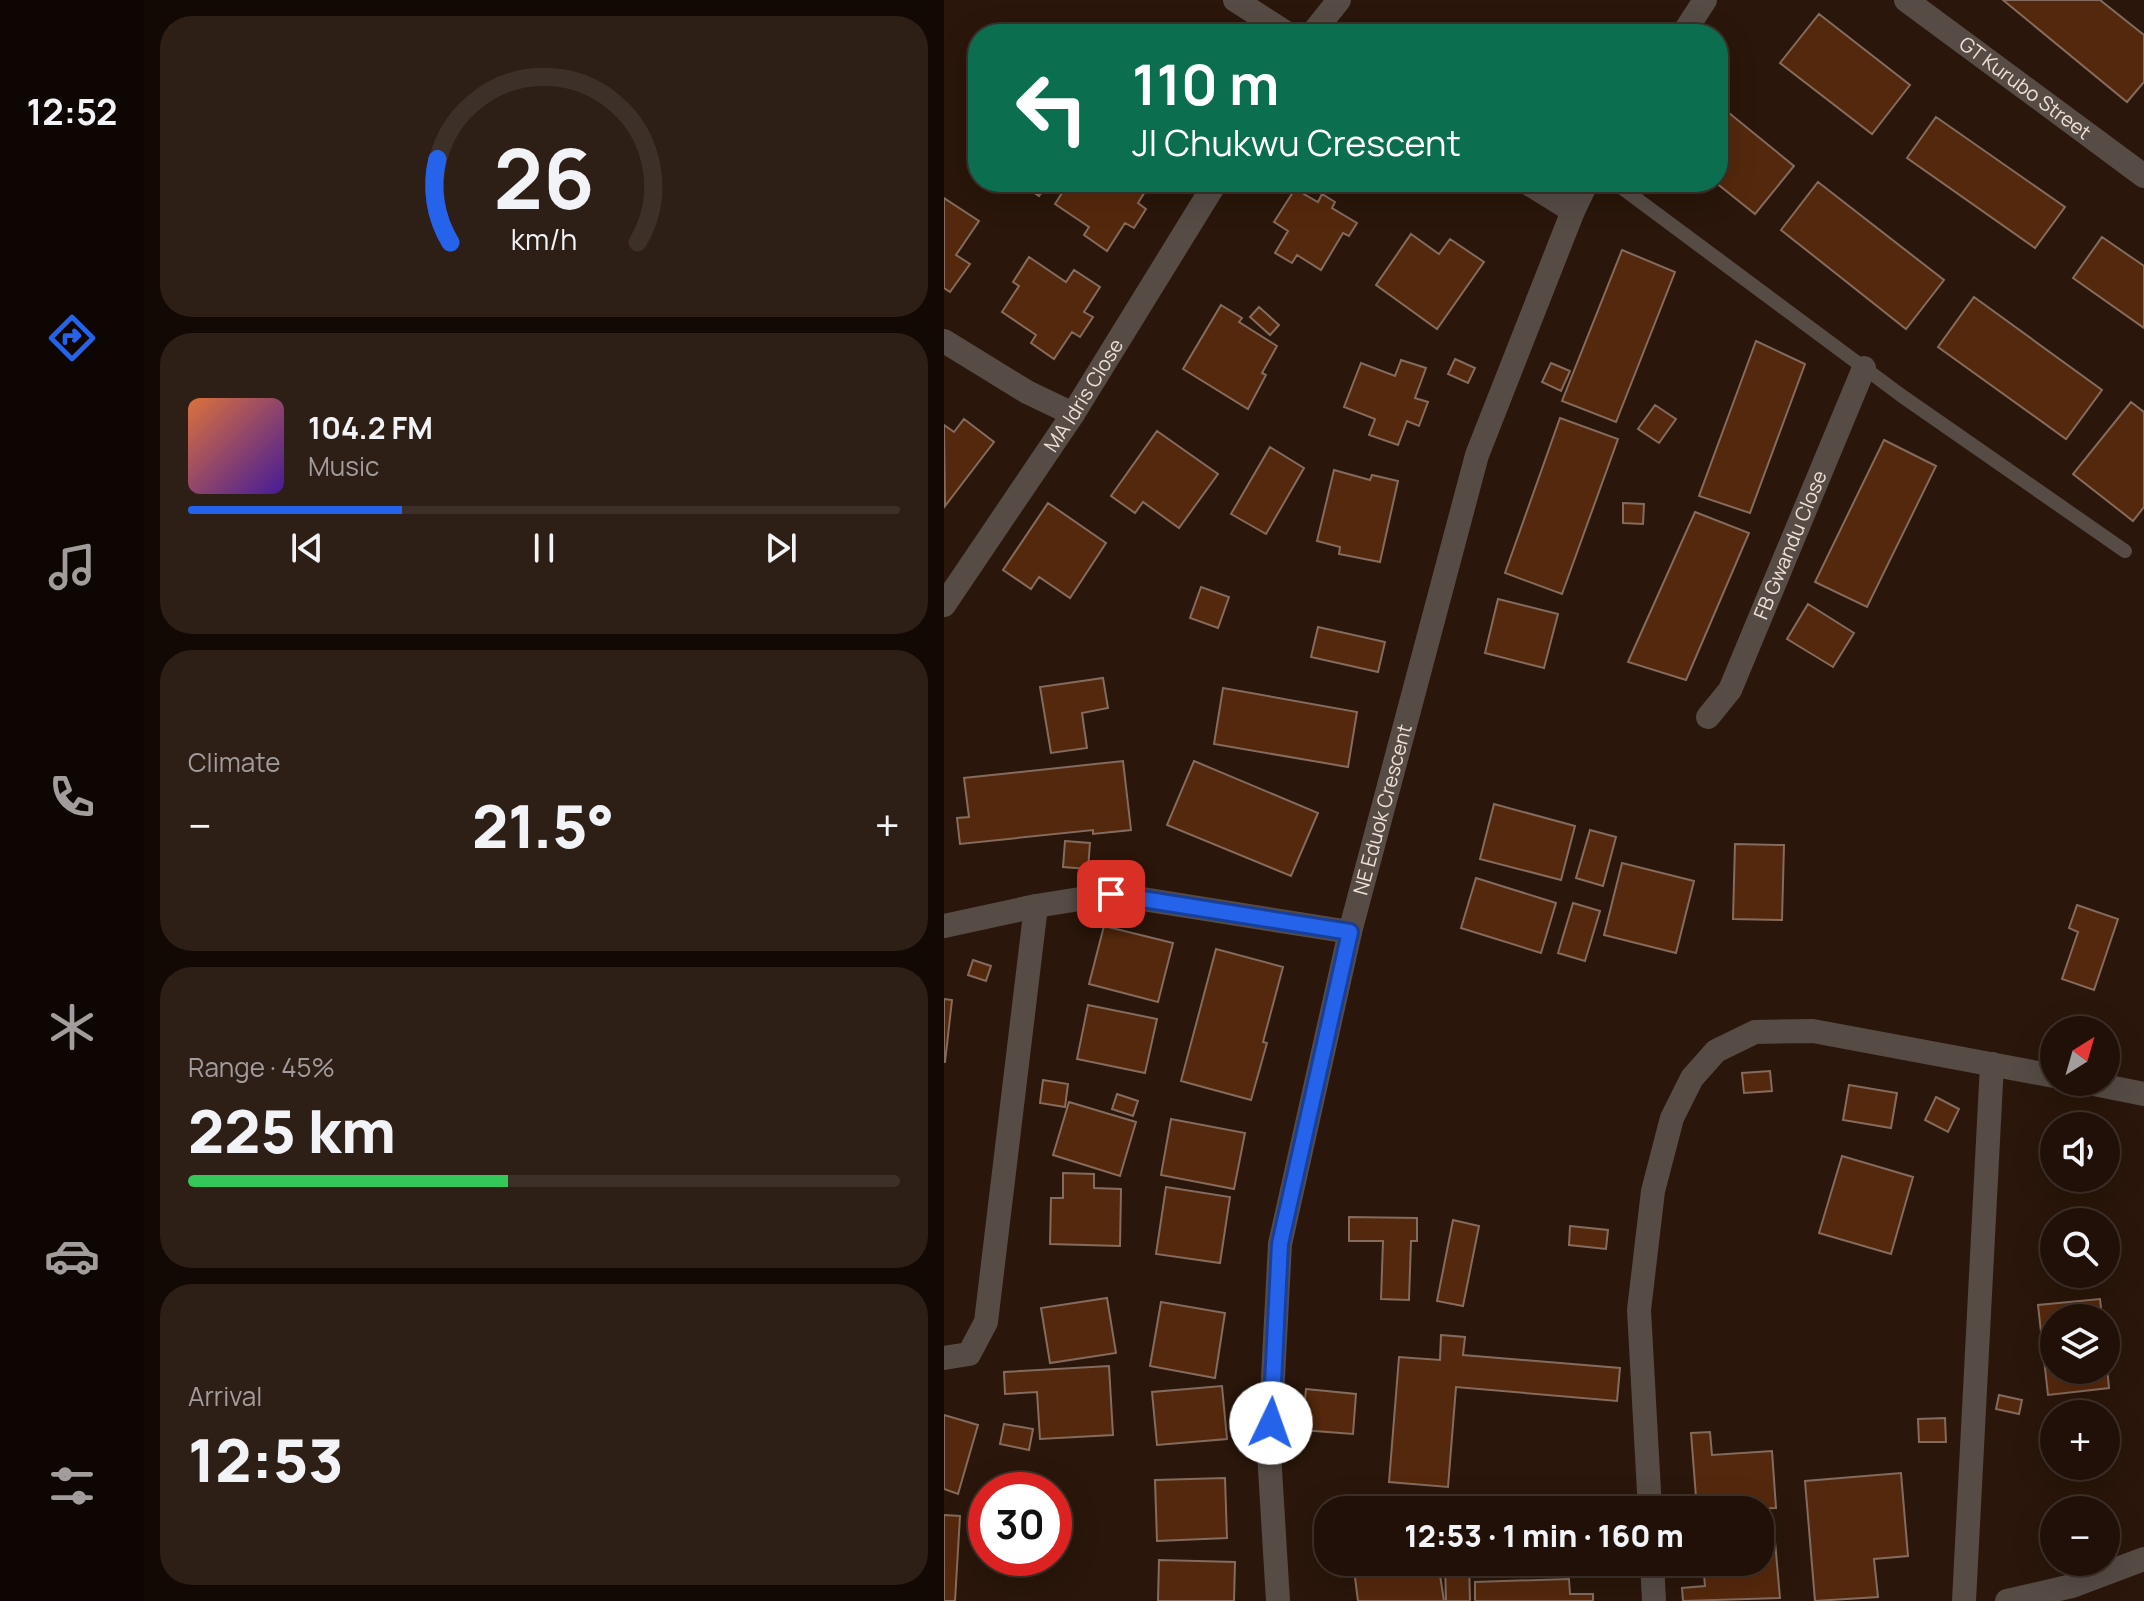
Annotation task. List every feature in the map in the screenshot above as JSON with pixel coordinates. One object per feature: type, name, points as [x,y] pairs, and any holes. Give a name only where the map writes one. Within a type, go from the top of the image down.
[{"type":"street","points":[[1235,0],[1272,24]]},
{"type":"street","points":[[1320,24],[1339,0]]},
{"type":"street","points":[[1689,24],[1705,0]]},
{"type":"street","name":"GT Kurubo Street","points":[[1906,0],[2144,176]]},
{"type":"street","name":"MA Idris Close","points":[[944,605],[1073,414],[1210,192]]},
{"type":"street","points":[[1542,192],[1573,211]]},
{"type":"street","name":"NE Eduok Crescent","points":[[1278,1601],[1269,1453],[1280,1244],[1350,932],[1477,455],[1582,192]]},
{"type":"street","points":[[944,341],[1027,392],[1073,414]]},
{"type":"street","name":"FB Gwandu Close","points":[[1708,717],[1730,690],[1864,368]]},
{"type":"street","points":[[944,926],[1111,894],[1350,932]]},
{"type":"street","points":[[944,1358],[969,1354],[986,1322],[1036,906]]},
{"type":"street","points":[[1649,1496],[1639,1310],[1653,1191],[1672,1118],[1692,1078],[1716,1051],[1755,1032],[1813,1031],[2040,1073]]},
{"type":"street","points":[[1964,1601],[1992,1064]]},
{"type":"street","points":[[2120,1089],[2144,1094]]},
{"type":"street","points":[[2007,1601],[2072,1586],[2144,1559]]},
{"type":"street","points":[[1653,1576],[1654,1601]]},
{"type":"lane","points":[[1627,192],[1864,368],[2125,551]]},
{"type":"building","points":[[2003,0],[2100,0],[2144,35],[2144,82],[2127,102]]},
{"type":"building","points":[[1819,14],[1910,85],[1872,134],[1780,63]]},
{"type":"building","points":[[1728,112],[1794,166],[1755,214],[1728,192]]},
{"type":"building","points":[[1936,117],[2065,207],[2035,248],[1907,158]]},
{"type":"building","points":[[1818,182],[1944,280],[1906,329],[1781,230]]},
{"type":"building","points":[[1063,192],[1145,192],[1138,203],[1146,209],[1134,228],[1125,223],[1107,251],[1084,235],[1089,227],[1055,204]]},
{"type":"building","points":[[1293,192],[1300,192],[1318,202],[1322,194],[1335,202],[1332,208],[1357,223],[1349,236],[1343,233],[1321,270],[1297,255],[1292,263],[1275,253],[1288,231],[1274,222]]},
{"type":"building","points":[[944,198],[979,221],[956,255],[970,264],[950,292],[944,288]]},
{"type":"building","points":[[1411,234],[1439,254],[1450,239],[1484,262],[1437,329],[1376,285]]},
{"type":"building","points":[[2102,237],[2144,266],[2144,328],[2073,278]]},
{"type":"building","points":[[1622,250],[1675,272],[1616,422],[1562,401]]},
{"type":"building","points":[[1029,257],[1066,282],[1074,270],[1100,287],[1084,312],[1093,317],[1080,337],[1072,332],[1054,359],[1031,343],[1036,335],[1002,312],[1019,286],[1013,282]]},
{"type":"building","points":[[1974,297],[2102,390],[2066,439],[1938,347]]},
{"type":"building","points":[[1221,305],[1242,318],[1239,322],[1277,346],[1248,409],[1183,369]]},
{"type":"building","points":[[1259,307],[1279,325],[1270,335],[1250,317]]},
{"type":"building","points":[[1756,341],[1805,364],[1750,513],[1699,496]]},
{"type":"building","points":[[1455,359],[1475,368],[1468,383],[1448,374]]},
{"type":"building","points":[[1401,360],[1426,368],[1415,398],[1428,402],[1419,426],[1407,421],[1398,445],[1369,435],[1375,419],[1344,407],[1361,363],[1395,376]]},
{"type":"building","points":[[1551,363],[1570,371],[1561,391],[1542,382]]},
{"type":"building","points":[[2131,402],[2144,412],[2144,507],[2133,521],[2073,474]]},
{"type":"building","points":[[1655,405],[1676,419],[1659,443],[1638,429]]},
{"type":"building","points":[[1560,418],[1618,439],[1562,594],[1505,573]]},
{"type":"building","points":[[964,419],[994,442],[945,506],[944,425],[954,432]]},
{"type":"building","points":[[1157,431],[1218,474],[1179,528],[1143,502],[1135,513],[1111,496]]},
{"type":"building","points":[[1884,440],[1936,466],[1867,607],[1815,582]]},
{"type":"building","points":[[1270,447],[1304,468],[1266,534],[1231,514]]},
{"type":"building","points":[[1334,470],[1370,480],[1372,475],[1398,481],[1380,562],[1339,554],[1340,547],[1317,541]]},
{"type":"building","points":[[1048,503],[1106,543],[1070,598],[1039,577],[1031,589],[1003,570]]},
{"type":"building","points":[[1623,503],[1644,504],[1643,524],[1623,523]]},
{"type":"building","points":[[1695,512],[1749,533],[1686,680],[1628,662]]},
{"type":"building","points":[[1201,587],[1229,597],[1218,628],[1190,618]]},
{"type":"building","points":[[1498,599],[1558,614],[1544,668],[1485,653]]},
{"type":"building","points":[[1808,604],[1854,633],[1833,667],[1787,639]]},
{"type":"building","points":[[1318,627],[1385,642],[1378,672],[1311,657]]},
{"type":"building","points":[[1103,678],[1108,708],[1082,713],[1087,748],[1051,753],[1040,687]]},
{"type":"building","points":[[1223,688],[1357,712],[1348,767],[1214,744]]},
{"type":"building","points":[[1123,761],[1131,830],[1093,834],[1093,830],[960,844],[957,818],[969,817],[964,778]]},
{"type":"building","points":[[1194,761],[1318,813],[1291,876],[1167,825]]},
{"type":"building","points":[[1494,804],[1575,826],[1561,880],[1480,859]]},
{"type":"building","points":[[1590,830],[1616,837],[1603,886],[1576,878]]},
{"type":"building","points":[[1065,841],[1090,843],[1088,869],[1063,867]]},
{"type":"building","points":[[1735,844],[1784,845],[1782,920],[1733,919]]},
{"type":"building","points":[[1622,863],[1694,881],[1676,953],[1604,935]]},
{"type":"building","points":[[1476,878],[1556,903],[1541,953],[1461,928]]},
{"type":"building","points":[[1573,903],[1600,911],[1585,961],[1558,953]]},
{"type":"building","points":[[2077,905],[2118,919],[2094,990],[2062,979],[2078,932],[2069,928]]},
{"type":"building","points":[[1104,926],[1173,943],[1158,1002],[1089,984]]},
{"type":"building","points":[[1216,949],[1283,967],[1251,1100],[1181,1081]]},
{"type":"building","points":[[973,960],[991,966],[986,981],[968,975]]},
{"type":"building","points":[[944,999],[952,1000],[945,1062],[944,1062]]},
{"type":"building","points":[[1088,1005],[1157,1019],[1145,1073],[1077,1059]]},
{"type":"building","points":[[1770,1071],[1772,1091],[1744,1093],[1742,1073]]},
{"type":"building","points":[[1043,1080],[1068,1084],[1065,1107],[1040,1103]]},
{"type":"building","points":[[1849,1085],[1897,1093],[1891,1128],[1843,1120]]},
{"type":"building","points":[[1117,1094],[1138,1101],[1133,1116],[1112,1109]]},
{"type":"building","points":[[1936,1097],[1959,1109],[1948,1132],[1925,1120]]},
{"type":"building","points":[[1069,1102],[1136,1122],[1120,1176],[1053,1155]]},
{"type":"building","points":[[1171,1119],[1245,1133],[1234,1189],[1161,1175]]},
{"type":"building","points":[[1842,1156],[1913,1177],[1891,1254],[1819,1233]]},
{"type":"building","points":[[1063,1173],[1094,1174],[1094,1188],[1121,1189],[1120,1246],[1050,1244],[1051,1198],[1063,1198]]},
{"type":"building","points":[[1166,1187],[1230,1197],[1220,1263],[1156,1254]]},
{"type":"building","points":[[1349,1217],[1417,1218],[1417,1241],[1411,1241],[1409,1300],[1381,1299],[1383,1241],[1349,1241]]},
{"type":"building","points":[[1453,1220],[1479,1226],[1463,1306],[1437,1301]]},
{"type":"building","points":[[1570,1226],[1608,1230],[1606,1249],[1569,1245]]},
{"type":"building","points":[[1107,1298],[1116,1353],[1050,1363],[1041,1308]]},
{"type":"building","points":[[2100,1299],[2101,1304],[2048,1304]]},
{"type":"building","points":[[1161,1302],[1225,1313],[1215,1378],[1150,1366]]},
{"type":"building","points":[[1441,1335],[1465,1337],[1463,1355],[1620,1368],[1617,1401],[1456,1387],[1448,1487],[1389,1482],[1399,1357],[1440,1360]]},
{"type":"building","points":[[1109,1366],[1113,1435],[1040,1439],[1037,1392],[1005,1394],[1004,1372]]},
{"type":"building","points":[[2047,1384],[2109,1384],[2109,1388],[2048,1395]]},
{"type":"building","points":[[1222,1386],[1227,1439],[1157,1445],[1152,1392]]},
{"type":"building","points":[[1306,1389],[1356,1394],[1353,1434],[1302,1430]]},
{"type":"building","points":[[1999,1395],[2022,1400],[2019,1414],[1996,1409]]},
{"type":"building","points":[[944,1415],[978,1425],[958,1494],[944,1489]]},
{"type":"building","points":[[1945,1418],[1946,1442],[1919,1442],[1918,1419]]},
{"type":"building","points":[[1004,1424],[1033,1429],[1029,1450],[1000,1444]]},
{"type":"building","points":[[1710,1432],[1712,1455],[1772,1451],[1776,1508],[1774,1496],[1696,1496],[1691,1433]]},
{"type":"building","points":[[1901,1473],[1908,1556],[1874,1559],[1878,1597],[1815,1601],[1805,1481]]},
{"type":"building","points":[[1225,1478],[1227,1538],[1157,1541],[1155,1480]]},
{"type":"building","points":[[944,1515],[960,1516],[955,1601],[944,1601]]},
{"type":"building","points":[[1774,1530],[1780,1598],[1683,1601],[1682,1588],[1705,1586],[1704,1576],[1774,1576]]},
{"type":"building","points":[[1159,1560],[1235,1562],[1234,1601],[1158,1601]]},
{"type":"building","points":[[1355,1576],[1440,1576],[1444,1601],[1358,1601]]},
{"type":"building","points":[[1445,1576],[1469,1576],[1470,1601],[1446,1601]]},
{"type":"building","points":[[1569,1579],[1570,1594],[1593,1594],[1593,1601],[1475,1601],[1475,1582]]},
{"type":"route","points":[[1111,894],[1350,932],[1280,1244],[1271,1423]]}]
